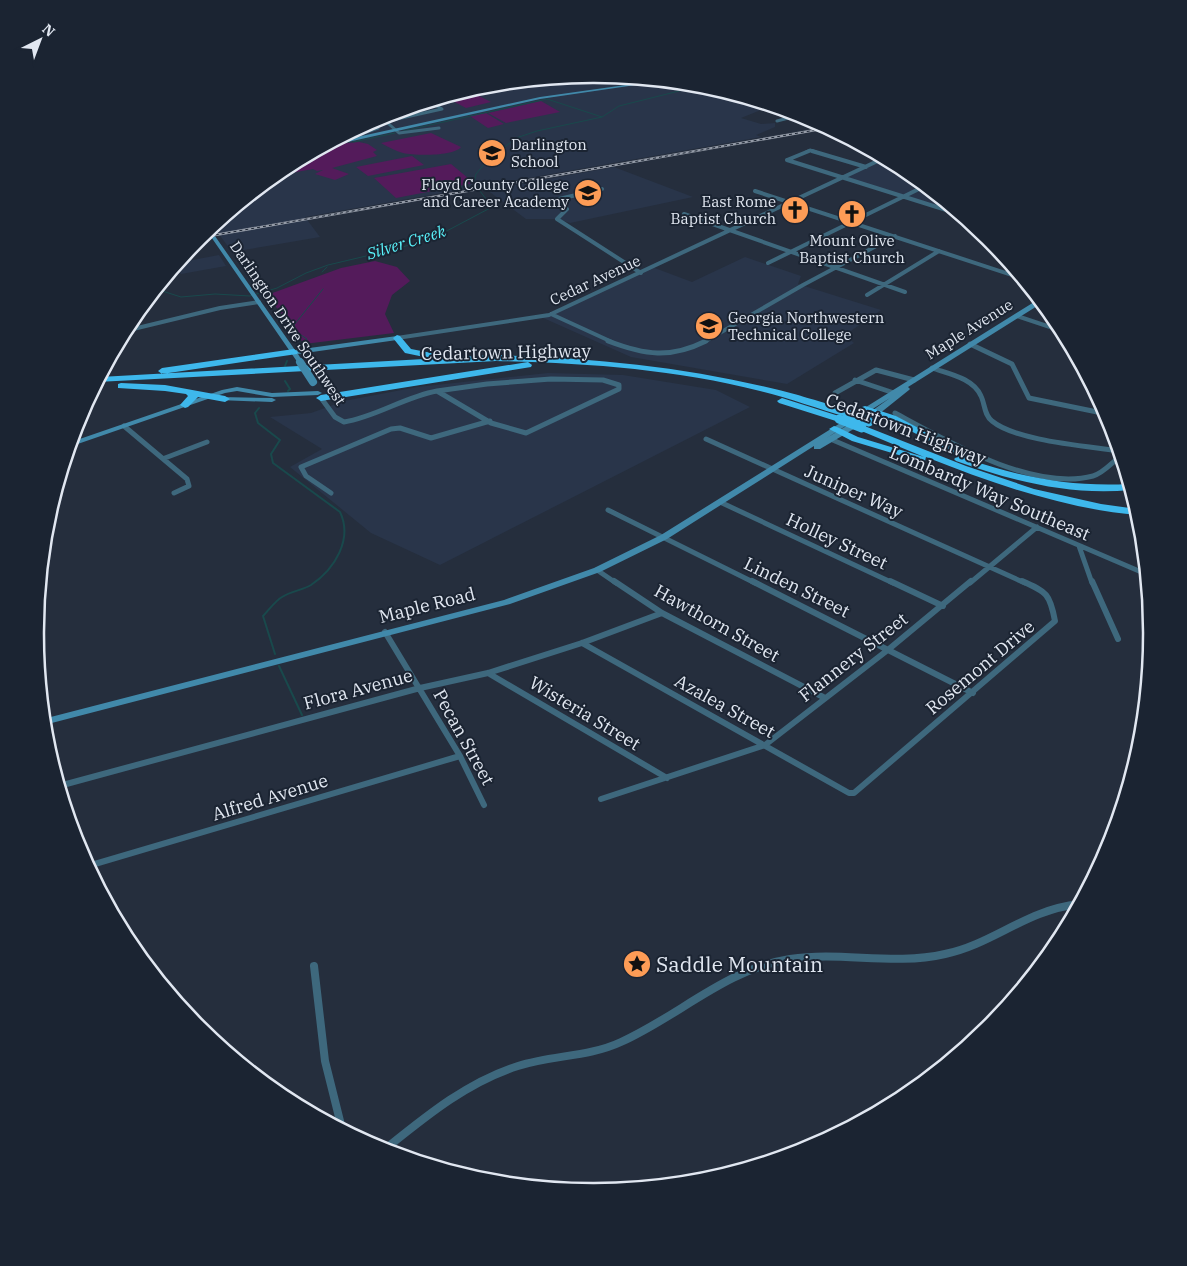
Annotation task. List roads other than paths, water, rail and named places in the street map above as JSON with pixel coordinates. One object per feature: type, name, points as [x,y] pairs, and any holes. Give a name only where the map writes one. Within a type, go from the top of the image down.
[{"type":"highway","points":[[397,338],[408,351],[425,356],[496,358]]},
{"type":"highway","points":[[106,379],[294,352]]},
{"type":"highway","name":"Cedartown Highway","points":[[106,380],[496,358],[604,362],[705,375],[771,390],[795,396],[845,418]]},
{"type":"highway","points":[[319,395],[528,365]]},
{"type":"highway","name":"Cedartown Highway","points":[[101,387],[459,367],[528,365],[600,367],[668,376],[757,394],[845,418],[1008,476],[1042,484],[1086,489],[1124,487]]},
{"type":"highway","points":[[121,386],[188,392],[224,399]]},
{"type":"highway","points":[[185,404],[194,396],[188,392]]},
{"type":"highway","points":[[865,409],[876,412],[1008,476]]},
{"type":"highway","name":"Cedartown Highway","points":[[863,424],[988,479],[1055,499],[1129,511]]},
{"type":"highway","points":[[838,431],[855,439],[988,479]]},
{"type":"street","points":[[354,138],[540,98],[635,85]]},
{"type":"street","points":[[397,120],[442,109],[437,106]]},
{"type":"street","points":[[777,121],[787,118]]},
{"type":"street","points":[[386,124],[404,134],[439,128]]},
{"type":"street","points":[[866,167],[810,150],[787,160],[942,208]]},
{"type":"street","name":"Cedar Avenue","points":[[294,352],[551,314],[876,162]]},
{"type":"street","points":[[602,189],[559,199],[559,203],[567,209],[558,219],[641,273]]},
{"type":"street","points":[[768,263],[789,251],[918,190]]},
{"type":"street","points":[[755,191],[1010,274]]},
{"type":"street","points":[[684,214],[905,292]]},
{"type":"street","name":"Darlington Drive Southwest","points":[[213,236],[294,352],[319,395],[335,417],[344,422],[350,422],[413,396],[447,388],[578,378],[614,382],[619,385],[619,389],[526,433],[513,431],[490,421]]},
{"type":"street","points":[[551,314],[633,349],[651,353],[671,354],[681,352],[722,332],[835,267],[894,236]]},
{"type":"street","points":[[867,295],[882,284],[939,251]]},
{"type":"street","points":[[136,328],[258,301]]},
{"type":"street","name":"Maple Avenue","points":[[863,424],[895,394],[913,381],[1035,305]]},
{"type":"street","points":[[1017,316],[1050,327]]},
{"type":"street","points":[[970,344],[1012,364],[1029,398],[1096,412]]},
{"type":"street","points":[[932,368],[962,379],[976,388],[986,414],[992,421],[1007,428],[1028,435],[1112,450]]},
{"type":"street","points":[[835,393],[876,370],[913,381]]},
{"type":"street","points":[[856,380],[895,394]]},
{"type":"street","points":[[79,442],[230,390],[272,395],[319,395]]},
{"type":"street","points":[[436,391],[490,421]]},
{"type":"street","name":"Maple Avenue","points":[[845,418],[895,394]]},
{"type":"street","points":[[185,404],[224,399],[319,395]]},
{"type":"street","points":[[895,413],[987,458],[1019,470],[1067,478],[1084,478],[1098,473],[1115,460]]},
{"type":"street","name":"Maple Road","points":[[838,431],[845,418]]},
{"type":"street","points":[[331,493],[306,476],[301,467],[391,429],[400,428],[431,438],[490,421]]},
{"type":"street","name":"Maple Road","points":[[51,720],[385,632],[507,602],[597,570],[664,537],[772,469],[838,431],[863,424]]},
{"type":"street","points":[[124,426],[164,458],[190,483],[174,493]]},
{"type":"street","name":"Lombardy Way Southeast","points":[[827,438],[1140,571]]},
{"type":"street","name":"Juniper Way","points":[[706,439],[991,567]]},
{"type":"street","points":[[164,458],[207,442]]},
{"type":"street","name":"Holley Street","points":[[720,502],[942,606]]},
{"type":"street","name":"Linden Street","points":[[608,510],[889,649],[973,693]]},
{"type":"street","name":"Flannery Street","points":[[601,799],[765,745],[889,649],[991,567],[1037,527]]},
{"type":"street","points":[[1079,546],[1088,573],[1118,640]]},
{"type":"street","name":"Rosemont Drive","points":[[854,793],[1055,621],[1048,594],[991,567]]},
{"type":"street","name":"Hawthorn Street","points":[[597,570],[662,613],[825,698]]},
{"type":"street","name":"Flora Avenue","points":[[65,784],[420,688],[488,673],[582,643],[662,613]]},
{"type":"street","name":"Pecan Street","points":[[385,632],[460,756],[484,805]]},
{"type":"street","name":"Azalea Street","points":[[582,643],[848,793],[854,793]]},
{"type":"street","name":"Wisteria Street","points":[[488,673],[652,771],[667,778]]},
{"type":"street","name":"Alfred Avenue","points":[[95,864],[460,756]]},
{"type":"street","points":[[391,1144],[443,1103],[470,1086],[519,1066],[576,1055],[623,1042],[670,1012],[772,962],[824,957],[888,961],[925,959],[965,949],[1053,908],[1072,905]]},
{"type":"street","points":[[314,966],[325,1061],[340,1120]]},
{"type":"waterway","name":"Silver Creek","points":[[602,117],[619,106],[681,91]]},
{"type":"waterway","points":[[403,131],[547,99],[602,117]]},
{"type":"waterway","name":"Silver Creek","points":[[163,291],[181,297],[215,294],[250,296],[277,288],[306,273],[328,265],[400,248],[441,234],[492,207],[474,183],[476,174],[486,162],[516,138],[537,131],[602,117]]},
{"type":"waterway","points":[[353,142],[395,133]]},
{"type":"waterway","name":"Silver Creek","points":[[322,272],[327,267]]},
{"type":"waterway","points":[[305,342],[307,339],[295,331],[294,325],[323,289]]},
{"type":"waterway","points":[[303,346],[306,341]]},
{"type":"waterway","points":[[285,366],[287,361]]},
{"type":"waterway","points":[[285,381],[290,389],[288,391]]},
{"type":"waterway","points":[[259,408],[255,413],[258,423],[280,440],[271,454],[273,463],[340,512],[344,533],[339,553],[327,571],[311,585],[279,599],[263,616],[275,654]]},
{"type":"waterway","points":[[279,666],[302,715]]},
{"type":"railway","points":[[215,235],[815,130]]},
{"type":"place","name":"Darlington School","points":[[492,153]]},
{"type":"place","name":"Floyd County College and Career Academy","points":[[588,193]]},
{"type":"place","name":"East Rome Baptist Church","points":[[795,210]]},
{"type":"place","name":"Mount Olive Baptist Church","points":[[852,214]]},
{"type":"place","name":"Georgia Northwestern Technical College","points":[[709,326]]},
{"type":"place","name":"Saddle Mountain","points":[[637,964]]}]
